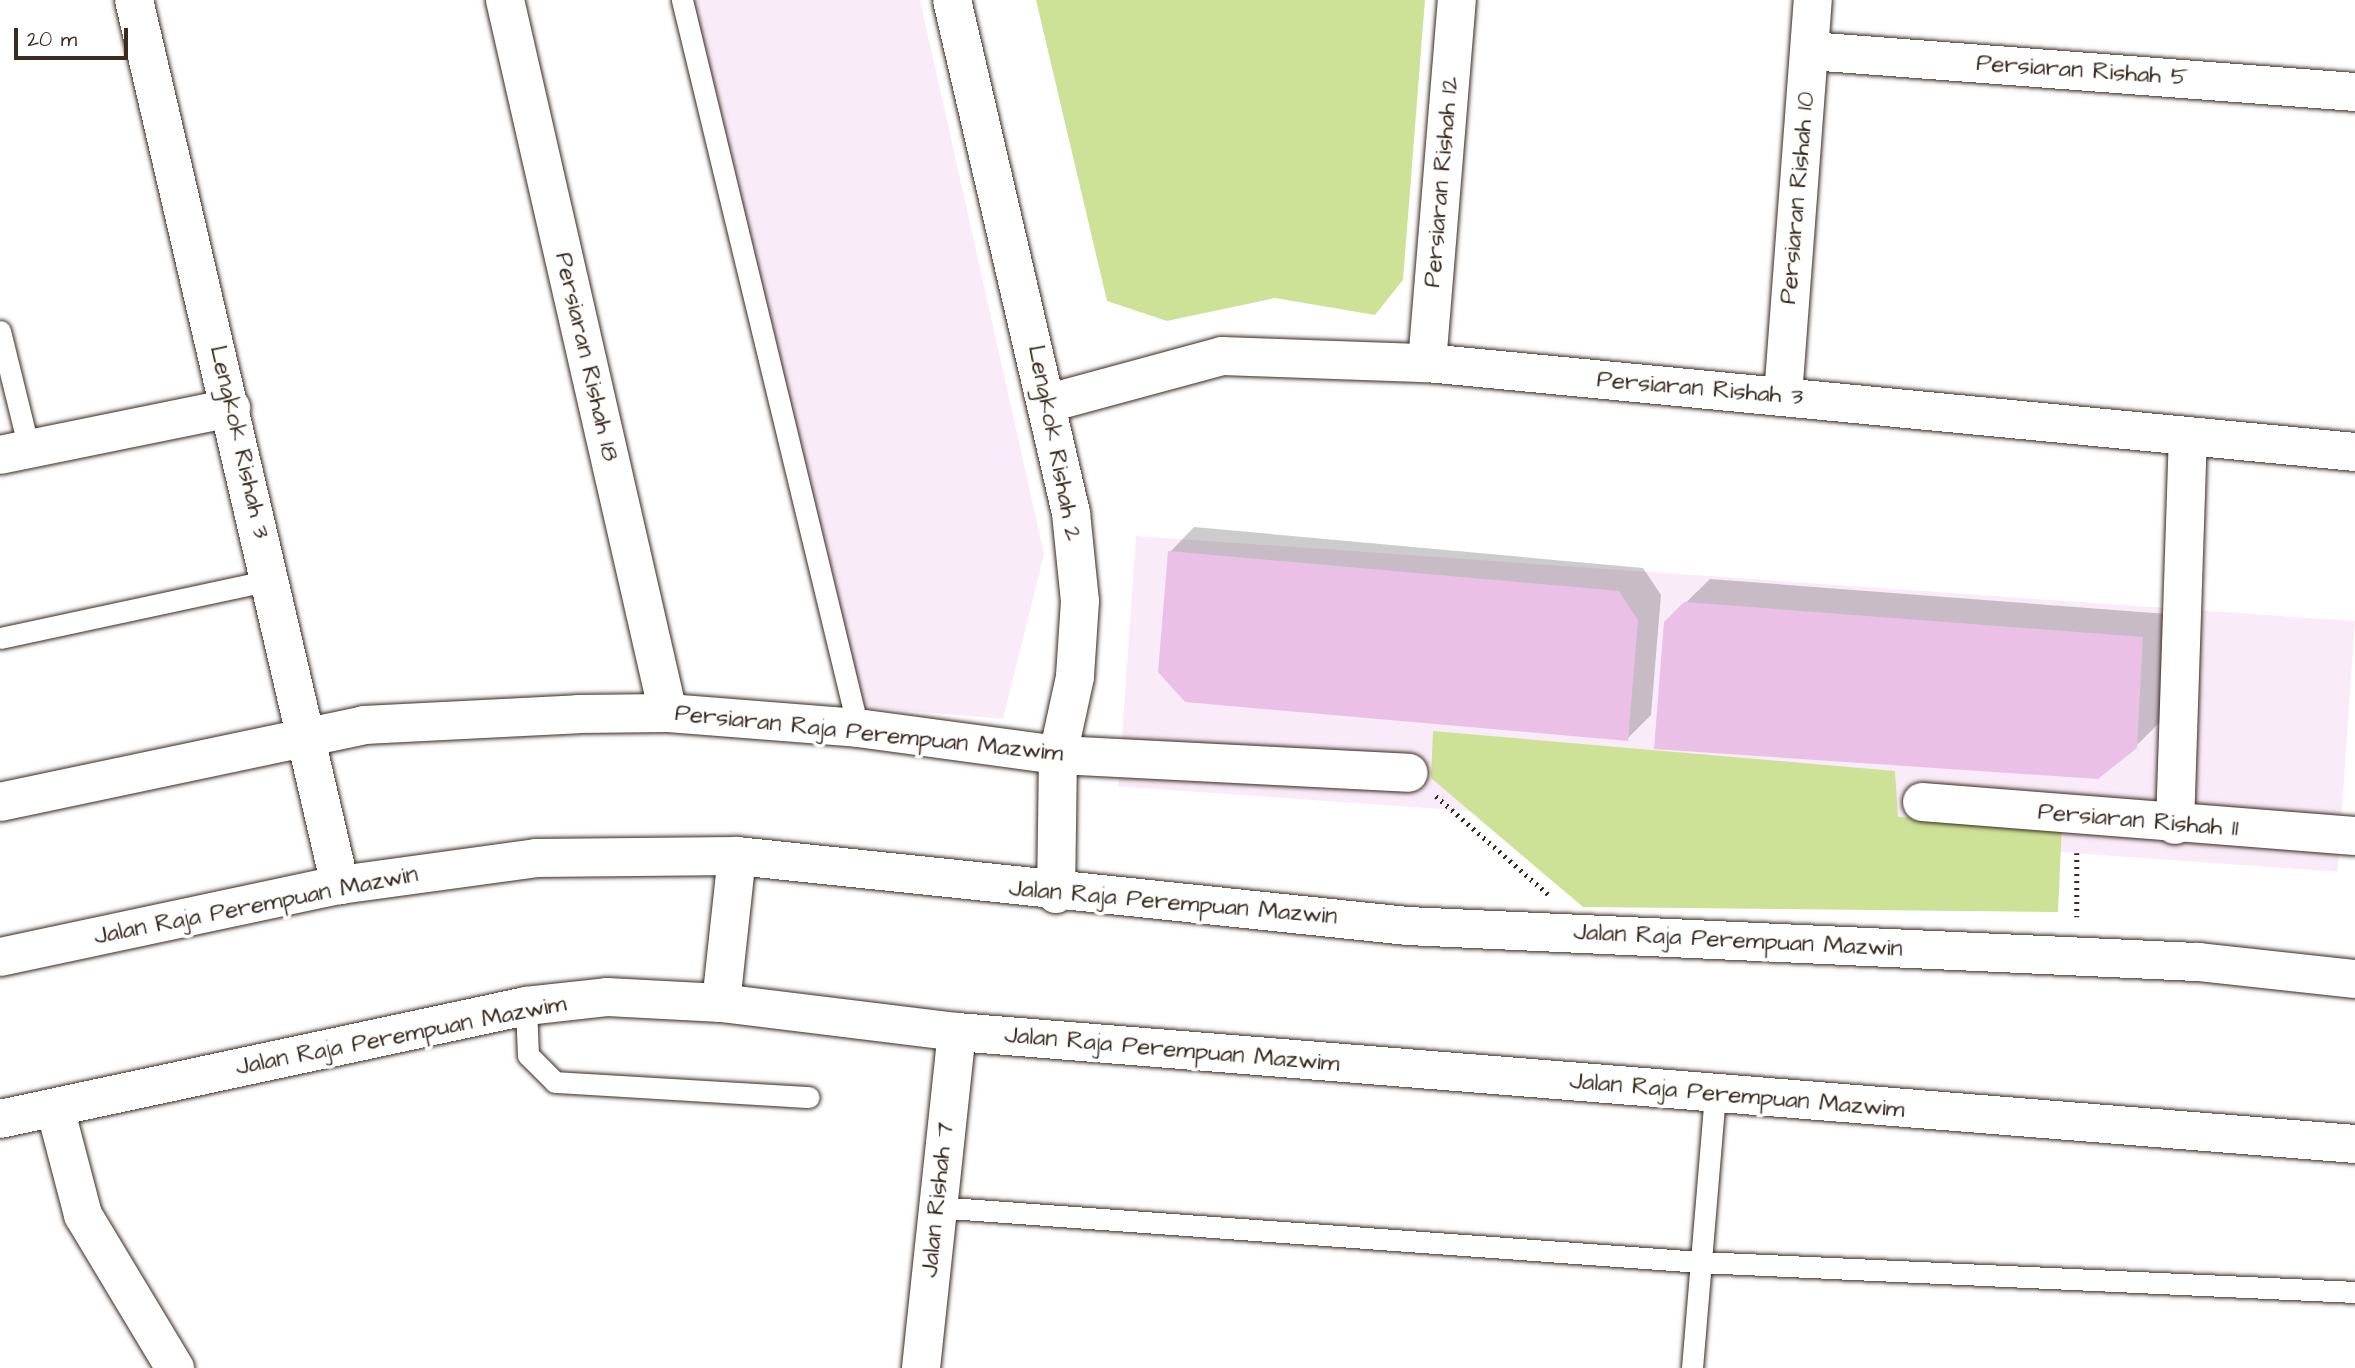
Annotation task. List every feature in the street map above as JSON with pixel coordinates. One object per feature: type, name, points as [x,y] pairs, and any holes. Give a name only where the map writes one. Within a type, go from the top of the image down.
[{"type":"street","name":"Lengkok Rishah 3","points":[[134,0],[308,736],[340,885]]},
{"type":"street","name":"Persiaran Rishah 18","points":[[505,0],[668,713]]},
{"type":"street","name":"Lengkok Rishah 2","points":[[952,0],[1049,403],[1080,601],[1075,677],[1058,755],[1056,894]]},
{"type":"street","name":"Persiaran Rishah 12","points":[[1427,363],[1457,0]]},
{"type":"street","name":"Persiaran Rishah 10","points":[[1783,396],[1813,0]]},
{"type":"street","name":"Persiaran Rishah 5","points":[[1810,51],[2355,92]]},
{"type":"street","name":"Persiaran Rishah 3","points":[[1049,403],[1222,356],[1427,363],[2355,452]]},
{"type":"street","points":[[15,452],[231,408]]},
{"type":"street","points":[[2175,825],[2188,436]]},
{"type":"street","name":"Persiaran Raja Perempuan Mazwim","points":[[0,802],[308,736],[430,721],[668,713],[858,728],[1058,755],[1409,772]]},
{"type":"street","name":"Persiaran Rishah 11","points":[[1922,802],[2175,825],[2355,836]]},
{"type":"street","points":[[721,1003],[737,856]]},
{"type":"street","name":"Jalan Raja Perempuan Mazwin","points":[[0,957],[340,885],[536,858],[737,856],[1056,894],[1407,926],[2077,957],[2355,979]]},
{"type":"street","name":"Jalan Raja Perempuan Mazwim","points":[[0,1119],[526,1006],[607,998],[721,1003],[957,1032],[1715,1095],[2355,1144]]},
{"type":"street","name":"Jalan Rishah 7","points":[[921,1368],[935,1208],[957,1032]]},
{"type":"street","points":[[55,1108],[83,1215],[175,1368]]},
{"type":"lane","points":[[682,0],[858,728]]},
{"type":"lane","points":[[0,331],[15,452]]},
{"type":"lane","points":[[0,638],[271,580]]},
{"type":"lane","points":[[526,1006],[528,1055],[555,1082],[809,1097]]},
{"type":"lane","points":[[1692,1368],[1715,1095]]},
{"type":"lane","points":[[935,1208],[1700,1262],[2355,1292]]},
{"type":"path","points":[[1409,772],[1594,934]]},
{"type":"path","points":[[2076,816],[2077,957]]},
{"type":"shaded area","points":[[687,0],[920,0],[1044,554],[1003,719],[853,706]]},
{"type":"shaded area","points":[[1136,536],[2355,621],[2338,872],[1118,786]]},
{"type":"green space","points":[[1036,0],[1425,0],[1403,280],[1375,315],[1275,298],[1167,321],[1107,301]]},
{"type":"green space","points":[[1433,731],[1895,771],[1898,817],[2062,825],[2058,912],[1583,907],[1431,778]]},
{"type":"building","points":[[1168,551],[1619,591],[1638,620],[1628,741],[1185,702],[1158,672]]},
{"type":"building","points":[[1684,602],[2143,637],[2137,748],[2098,779],[1654,749],[1664,622]]}]
